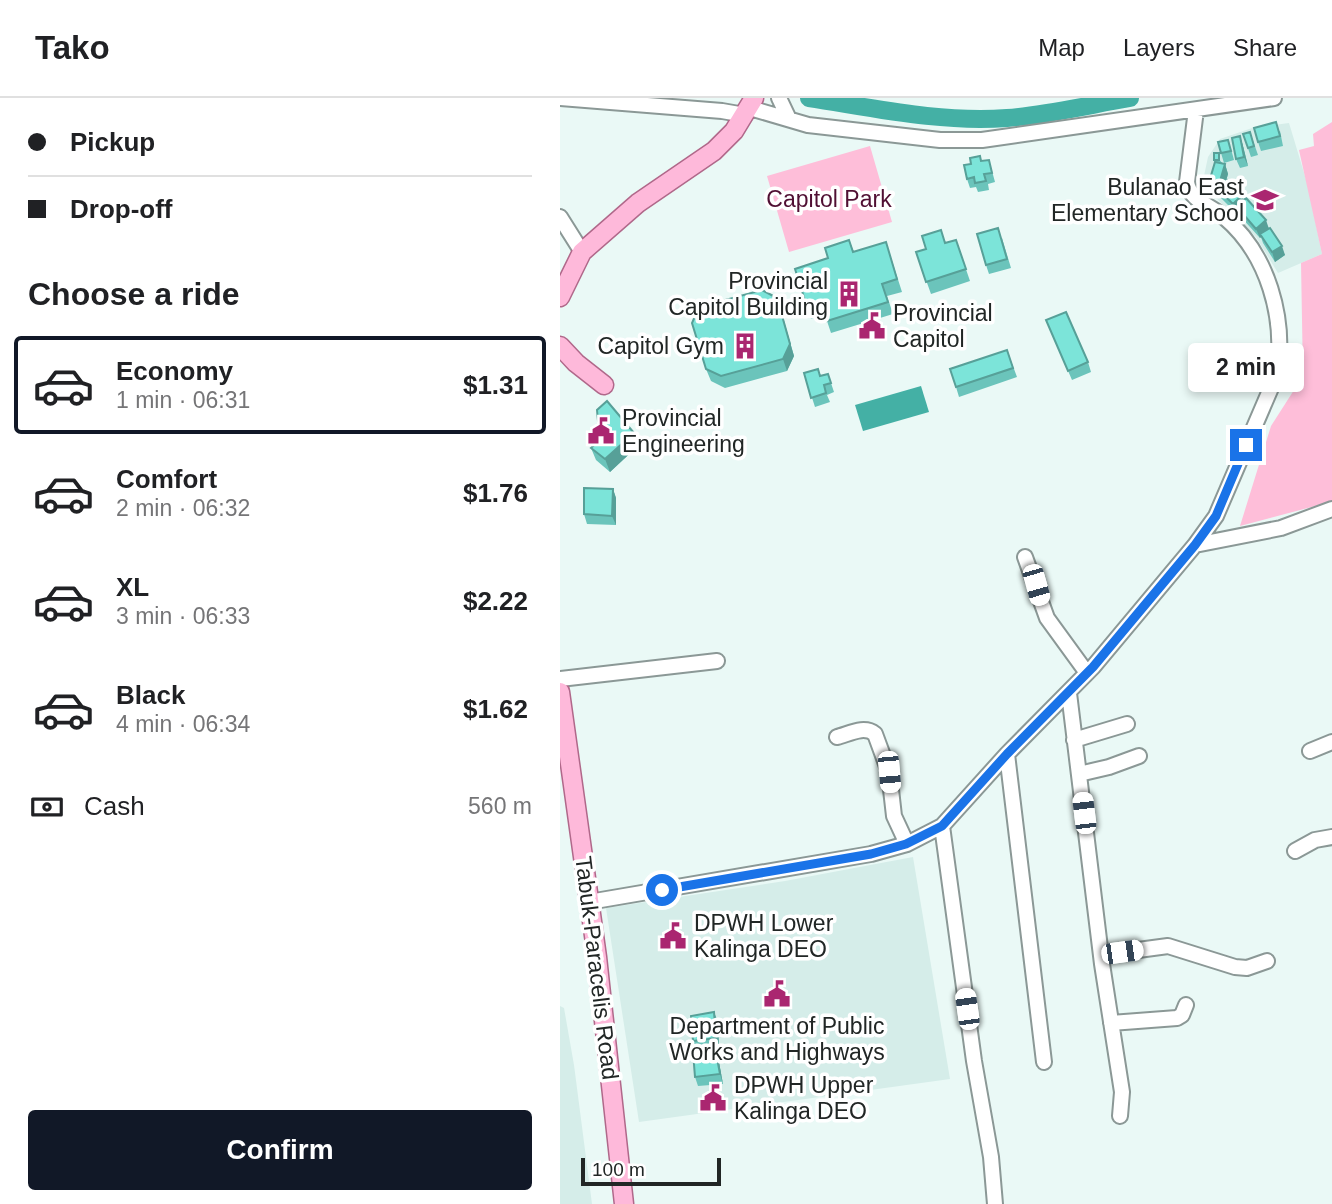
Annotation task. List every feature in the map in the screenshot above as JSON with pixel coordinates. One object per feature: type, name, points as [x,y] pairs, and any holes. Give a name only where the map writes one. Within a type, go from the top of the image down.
[{"type":"main road","points":[[560,297],[582,252],[638,204],[714,151],[734,131],[749,107]]},
{"type":"main road","points":[[560,346],[576,363],[604,385]]},
{"type":"main road","name":"Tabuk-Paracelis Road","points":[[560,692],[589,902],[624,1204]]},
{"type":"street","points":[[779,98],[789,119]]},
{"type":"street","points":[[560,99],[723,111],[749,107],[808,125],[940,140],[982,141],[1274,98]]},
{"type":"street","points":[[589,902],[858,857],[906,844],[942,826],[1007,754],[1069,693],[1195,545],[1216,516],[1277,374],[1281,349],[1279,322],[1268,281],[1252,248],[1226,218],[1194,198],[1188,191],[1186,182],[1196,110]]},
{"type":"street","points":[[560,217],[582,252]]},
{"type":"street","points":[[1195,545],[1281,528],[1332,509]]},
{"type":"street","points":[[1216,516],[1233,536]]},
{"type":"street","points":[[1025,558],[1047,618],[1087,673]]},
{"type":"street","points":[[560,679],[718,661]]},
{"type":"street","points":[[1069,693],[1101,955],[1122,1091],[1120,1116]]},
{"type":"street","points":[[1074,740],[1127,723]]},
{"type":"street","points":[[837,737],[863,729],[872,730],[875,734],[889,772],[894,816],[906,844]]},
{"type":"street","points":[[1310,751],[1332,742]]},
{"type":"street","points":[[1007,754],[1044,1062]]},
{"type":"street","points":[[1079,774],[1139,756]]},
{"type":"street","points":[[942,826],[974,1061],[991,1157],[995,1204]]},
{"type":"street","points":[[1295,851],[1315,840],[1332,836]]},
{"type":"street","points":[[1101,955],[1168,946],[1235,967],[1247,968],[1267,961]]},
{"type":"street","points":[[1111,1023],[1177,1018],[1182,1016],[1186,1005]]},
{"type":"shaded area","name":"Bulanao East Elementary School","points":[[1289,123],[1308,186],[1322,254],[1278,273],[1256,237],[1210,192],[1204,176],[1208,157],[1220,139],[1252,128]]},
{"type":"shaded area","name":"Department of Public Works and Highways","points":[[913,857],[950,1079],[639,1122],[606,908],[785,881]]},
{"type":"shaded area","points":[[560,1006],[564,1008],[574,1065],[592,1204],[560,1204]]},
{"type":"green space","points":[[1332,122],[1332,507],[1319,505],[1240,526],[1271,426],[1303,376],[1301,263],[1322,254],[1299,150],[1314,146],[1313,134]]},
{"type":"green space","name":"Capitol Park","points":[[870,146],[892,222],[789,252],[767,176]]},
{"type":"water","points":[[921,386],[929,412],[863,431],[855,405]]},
{"type":"building","points":[[1276,122],[1280,136],[1258,142],[1254,128]]},
{"type":"building","points":[[1250,132],[1254,146],[1248,148],[1243,134]]},
{"type":"building","points":[[1240,136],[1244,157],[1236,159],[1232,138]]},
{"type":"building","points":[[1228,140],[1231,151],[1221,153],[1218,142]]},
{"type":"building","points":[[1214,153],[1219,153],[1219,160],[1214,160]]},
{"type":"building","points":[[980,156],[981,161],[989,160],[992,173],[984,174],[986,181],[975,183],[974,177],[967,179],[964,165],[971,164],[970,158]]},
{"type":"building","points":[[1215,162],[1225,164],[1220,181],[1210,179]]},
{"type":"building","points":[[1227,180],[1242,195],[1233,204],[1218,189]]},
{"type":"building","points":[[1246,198],[1266,220],[1256,229],[1237,207]]},
{"type":"building","points":[[998,228],[1007,259],[986,265],[977,234]]},
{"type":"building","points":[[1270,228],[1282,246],[1272,252],[1260,234]]},
{"type":"building","points":[[941,230],[945,243],[956,240],[966,269],[926,282],[916,252],[926,249],[922,236]]},
{"type":"building","name":"Provincial Capitol Building","points":[[849,240],[853,252],[886,242],[897,279],[882,284],[888,302],[827,321],[821,302],[807,307],[795,269],[828,258],[825,248]]},
{"type":"building","name":"Capitol Gym","points":[[762,290],[777,298],[790,344],[783,359],[721,376],[706,369],[692,323],[699,307]]},
{"type":"building","points":[[1066,312],[1088,362],[1068,371],[1046,320]]},
{"type":"building","points":[[1007,350],[1013,368],[956,387],[950,369]]},
{"type":"building","points":[[818,369],[820,376],[828,374],[831,383],[824,385],[826,393],[811,398],[804,373]]},
{"type":"building","points":[[607,401],[634,433],[605,459],[591,448],[607,433],[598,421],[597,410]]},
{"type":"building","points":[[584,488],[613,489],[612,516],[584,514]]},
{"type":"building","points":[[714,1012],[716,1038],[693,1041],[691,1016]]},
{"type":"building","points":[[715,1047],[720,1074],[695,1077],[693,1052]]},
{"type":"waterway","points":[[809,98],[908,114],[982,119],[1038,115],[1130,98]]},
{"type":"place","name":"Bulanao East Elementary School","points":[[1265,200]]},
{"type":"place","name":"Provincial Capitol Building","points":[[849,294]]},
{"type":"place","name":"Provincial Capitol","points":[[872,326]]},
{"type":"place","name":"Capitol Gym","points":[[745,346]]},
{"type":"place","name":"Provincial Engineering","points":[[601,431]]},
{"type":"place","name":"DPWH Lower Kalinga DEO","points":[[673,936]]},
{"type":"place","name":"Department of Public Works and Highways","points":[[777,994]]},
{"type":"place","name":"DPWH Upper Kalinga DEO","points":[[713,1098]]},
{"type":"route","points":[[662,890],[890,850],[942,826],[1007,754],[1093,667],[1195,545],[1216,516],[1246,445]]}]
